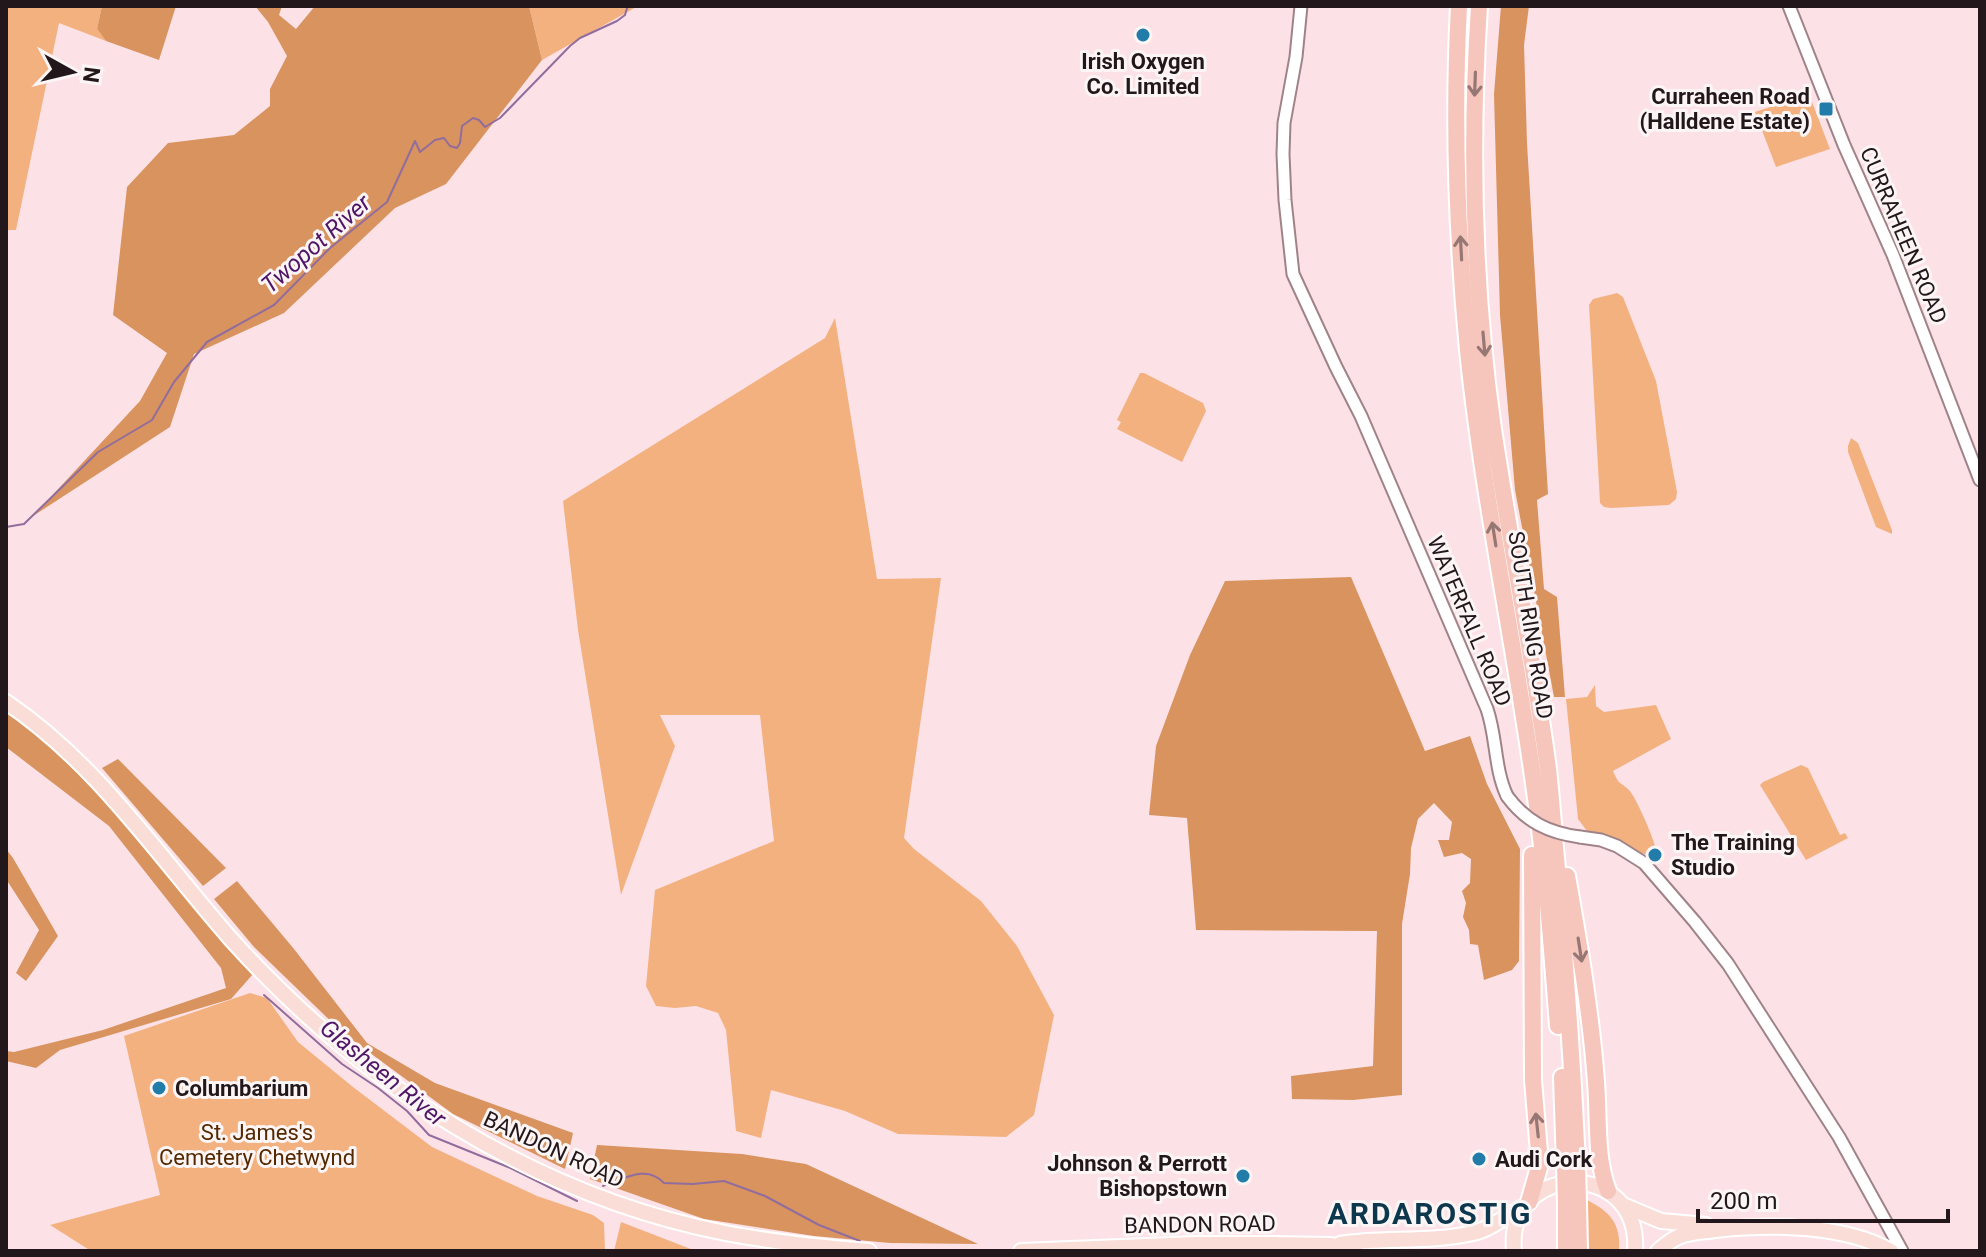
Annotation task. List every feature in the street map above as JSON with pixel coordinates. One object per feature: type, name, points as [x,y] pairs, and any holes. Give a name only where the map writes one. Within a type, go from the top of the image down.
[{"type":"highway","name":"SOUTH RING ROAD","points":[[1459,6],[1457,167],[1467,337],[1487,494],[1535,791],[1571,1166]]},
{"type":"highway","name":"SOUTH RING ROAD","points":[[1479,6],[1474,127],[1479,284],[1495,440],[1548,772],[1570,1032],[1572,1202],[1579,1251]]},
{"type":"highway","points":[[1519,694],[1533,879],[1532,1068],[1540,1164],[1528,1204]]},
{"type":"highway","points":[[1548,772],[1580,947],[1596,1080],[1601,1166],[1608,1191]]},
{"type":"highway","name":"SOUTH RING ROAD","points":[[1566,1251],[1572,1202]]},
{"type":"main road","name":"BANDON ROAD","points":[[6,702],[44,731],[105,788],[263,974],[339,1044],[430,1111],[484,1143],[572,1186],[660,1216],[766,1240],[869,1251]]},
{"type":"main road","name":"BANDON ROAD","points":[[1021,1251],[1184,1245],[1331,1245],[1362,1240],[1475,1233],[1528,1204],[1547,1188],[1569,1182],[1588,1183],[1608,1191]]},
{"type":"main road","points":[[1608,1191],[1623,1205],[1661,1221],[1726,1229]]},
{"type":"main road","points":[[1514,1251],[1518,1219],[1528,1204]]},
{"type":"main road","points":[[1623,1205],[1634,1227],[1635,1251]]},
{"type":"main road","points":[[1658,1251],[1683,1235],[1726,1229],[1791,1227],[1839,1234],[1891,1251]]},
{"type":"main road","name":"BANDON ROAD","points":[[1331,1245],[1355,1251]]},
{"type":"street","name":"WATERFALL ROAD","points":[[1301,6],[1284,123],[1283,154],[1293,274],[1361,416],[1487,709],[1499,772],[1507,796],[1534,823],[1557,833],[1601,840],[1644,863],[1728,964],[1839,1137],[1902,1251]]},
{"type":"street","name":"CURRAHEEN ROAD","points":[[1789,6],[1893,255],[1980,480]]},
{"type":"street","points":[[1869,1242],[1882,1231],[1885,1221]]},
{"type":"green space","points":[[6,6],[102,6],[97,29],[106,41],[59,23],[16,230],[6,230]]},
{"type":"green space","points":[[529,6],[638,6],[542,60]]},
{"type":"green space","points":[[1809,94],[1830,149],[1776,167],[1755,112]]},
{"type":"green space","points":[[1617,293],[1623,297],[1656,381],[1677,492],[1676,499],[1669,505],[1611,508],[1600,503],[1589,305],[1593,299]]},
{"type":"green space","points":[[835,318],[877,579],[941,578],[904,838],[981,901],[1017,946],[1054,1015],[1034,1115],[1006,1137],[898,1134],[845,1111],[771,1090],[761,1138],[736,1131],[726,1030],[718,1013],[696,1006],[656,1006],[646,986],[655,890],[774,841],[760,715],[660,715],[675,746],[621,895],[578,630],[563,501],[825,338]]},
{"type":"green space","points":[[1140,373],[1203,403],[1206,411],[1182,462],[1117,429],[1121,422],[1117,420]]},
{"type":"green space","points":[[1851,438],[1858,443],[1892,534],[1876,527],[1848,452]]},
{"type":"green space","points":[[1595,685],[1596,706],[1604,712],[1656,705],[1671,739],[1613,771],[1632,794],[1645,819],[1656,850],[1651,855],[1587,831],[1578,819],[1566,699],[1587,697]]},
{"type":"green space","points":[[1801,765],[1808,768],[1840,835],[1845,833],[1848,838],[1806,860],[1760,785]]},
{"type":"green space","name":"St. James's Cemetery Chetwynd","points":[[250,993],[267,998],[298,1042],[432,1147],[537,1196],[593,1215],[604,1223],[605,1251],[91,1251],[50,1225],[160,1195],[124,1036]]},
{"type":"green space","points":[[1587,1200],[1608,1214],[1616,1226],[1619,1251],[1588,1251]]},
{"type":"green space","points":[[621,1222],[696,1251],[614,1251]]},
{"type":"shaded area","points":[[102,6],[176,6],[159,60],[106,41],[97,29]]},
{"type":"shaded area","points":[[255,6],[282,6],[279,15],[296,29],[315,6],[529,6],[542,60],[446,184],[395,208],[284,313],[194,354],[170,427],[33,516],[140,401],[167,353],[113,315],[127,187],[168,143],[234,135],[270,106],[270,89],[287,56]]},
{"type":"shaded area","points":[[1501,6],[1529,6],[1524,45],[1527,143],[1548,494],[1537,500],[1544,589],[1557,597],[1565,697],[1554,697],[1515,490],[1500,315],[1494,94]]},
{"type":"shaded area","points":[[1351,577],[1425,751],[1470,736],[1487,784],[1520,849],[1519,961],[1512,970],[1484,980],[1478,945],[1470,944],[1469,930],[1463,917],[1466,903],[1462,891],[1470,883],[1471,859],[1462,853],[1444,857],[1438,840],[1449,840],[1452,822],[1434,803],[1418,819],[1411,848],[1402,924],[1402,1095],[1353,1100],[1292,1099],[1291,1076],[1373,1066],[1377,931],[1196,930],[1187,818],[1149,815],[1156,746],[1190,655],[1225,581]]},
{"type":"shaded area","points":[[6,710],[78,768],[253,974],[231,999],[60,1050],[36,1068],[6,1061],[6,1051],[14,1052],[103,1030],[226,988],[221,968],[109,826],[6,747]]},
{"type":"shaded area","points":[[118,759],[226,868],[203,886],[102,768]]},
{"type":"shaded area","points":[[6,849],[58,936],[26,981],[16,973],[39,930],[6,879]]},
{"type":"shaded area","points":[[237,881],[367,1043],[435,1083],[573,1133],[565,1169],[453,1114],[343,1033],[254,947],[214,899]]},
{"type":"shaded area","points":[[597,1145],[742,1154],[806,1164],[978,1244],[890,1243],[814,1236],[704,1219],[590,1179]]},
{"type":"waterway","name":"Twopot River","points":[[6,527],[24,524],[98,452],[152,420],[174,382],[207,342],[274,305],[330,248],[387,202],[415,141],[420,152],[435,140],[444,138],[450,146],[457,148],[462,126],[473,118],[485,127],[500,118],[570,46],[617,21],[630,6]]},
{"type":"waterway","name":"Glasheen River","points":[[264,995],[342,1064],[407,1111],[429,1135],[508,1167],[577,1201]]},
{"type":"waterway","name":"Glasheen River","points":[[603,1186],[642,1174],[650,1174],[664,1183],[724,1181],[765,1196],[819,1225],[860,1241]]},
{"type":"place","name":"Irish Oxygen Co. Limited","points":[[1143,35]]},
{"type":"place","name":"Curraheen Road (Halldene Estate)","points":[[1826,109]]},
{"type":"place","name":"The Training Studio","points":[[1655,855]]},
{"type":"place","name":"Columbarium","points":[[159,1088]]},
{"type":"place","name":"Audi Cork","points":[[1479,1159]]},
{"type":"place","name":"Johnson & Perrott Bishopstown","points":[[1243,1176]]},
{"type":"district","name":"ARDAROSTIG","points":[[1430,1214]]}]
